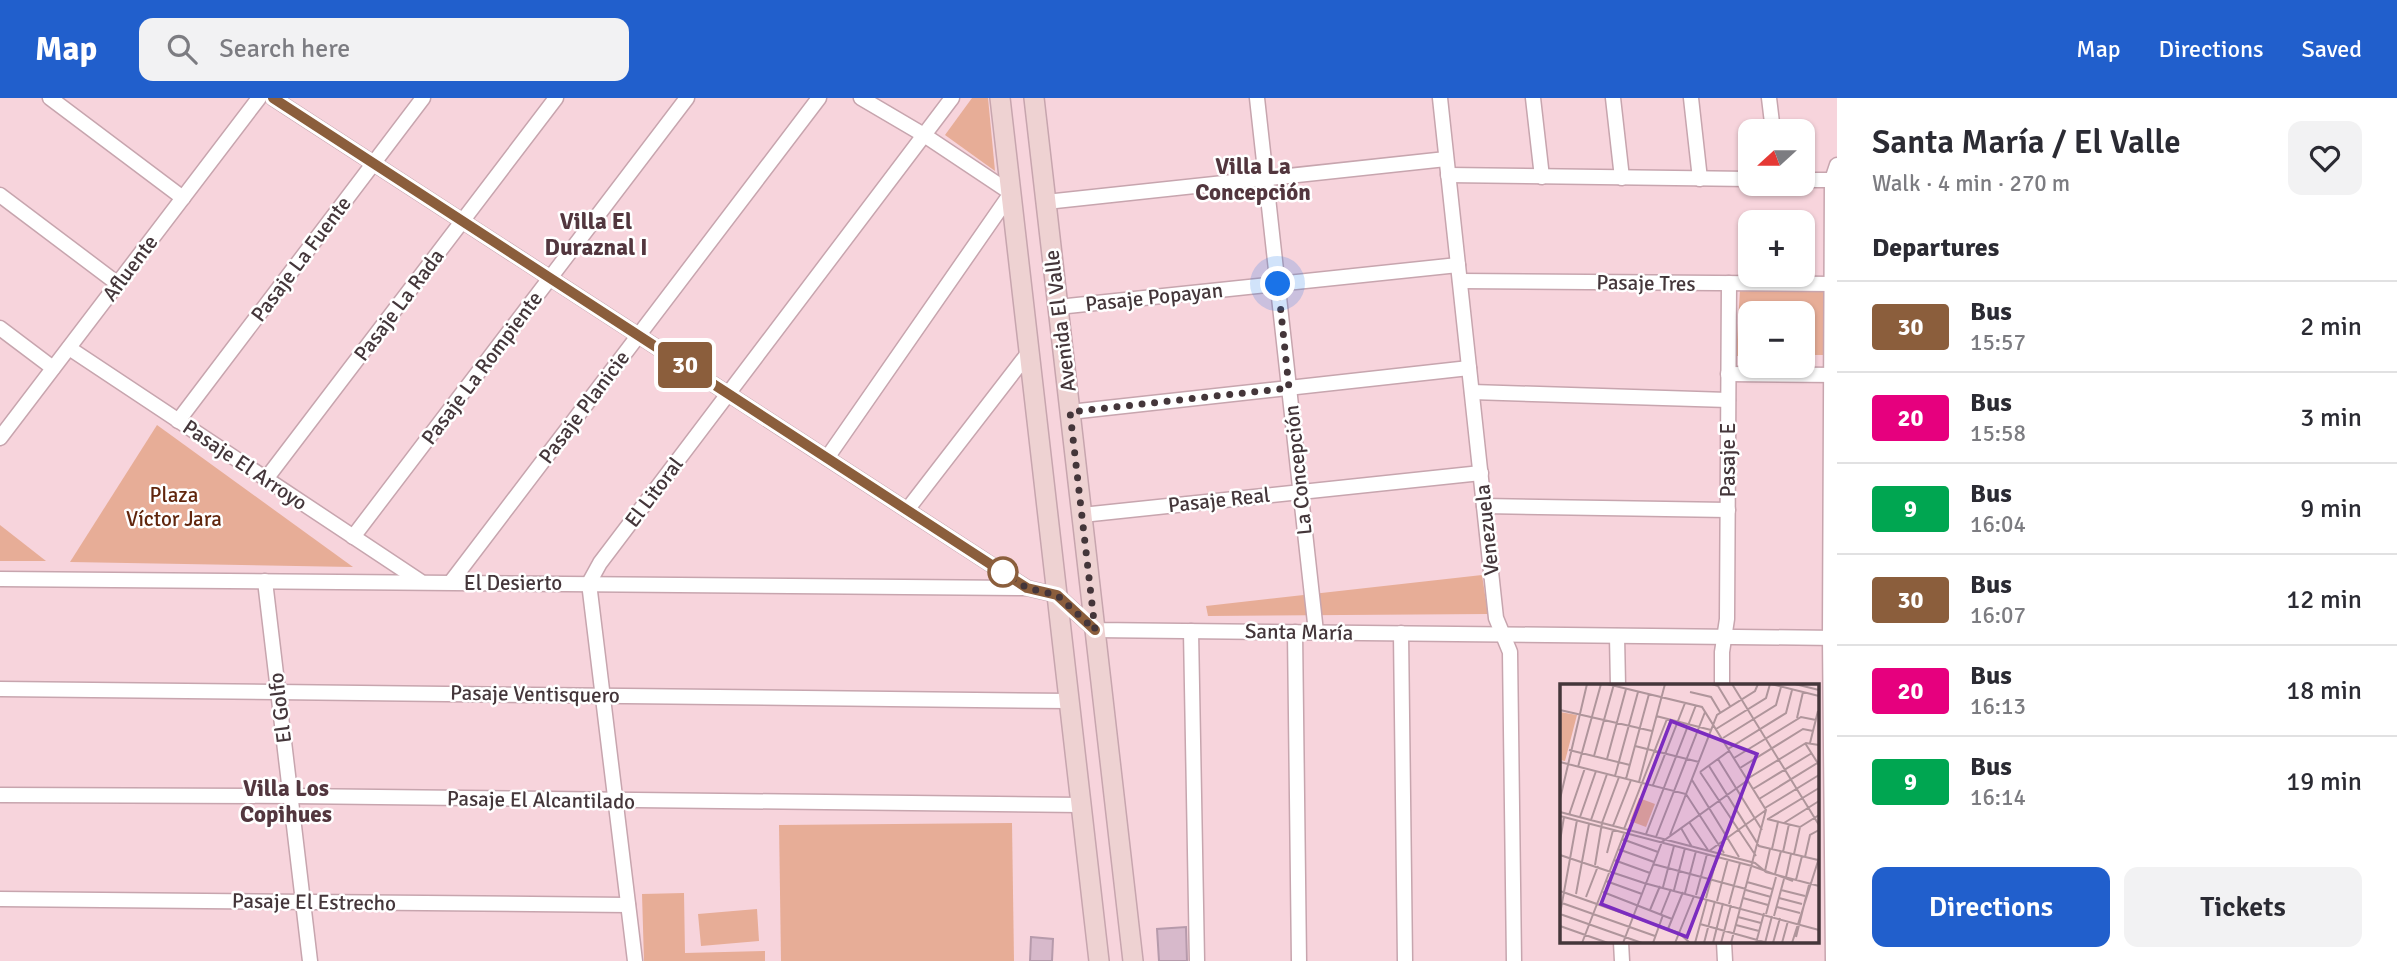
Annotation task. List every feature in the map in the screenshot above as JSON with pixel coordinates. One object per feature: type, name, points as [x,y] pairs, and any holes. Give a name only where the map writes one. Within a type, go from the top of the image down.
[{"type":"street","points":[[50,98],[183,198]]},
{"type":"street","points":[[273,98],[1027,588],[1057,595],[1095,630]]},
{"type":"street","name":"Pasaje La Fuente","points":[[178,421],[423,98]]},
{"type":"street","name":"Pasaje La Rada","points":[[266,480],[556,98]]},
{"type":"street","name":"Pasaje La Rompiente","points":[[354,537],[687,98]]},
{"type":"street","name":"Pasaje Planicie","points":[[451,582],[819,98]]},
{"type":"street","points":[[861,98],[924,135],[1011,193],[1045,195],[1266,178],[1447,159]]},
{"type":"street","name":"El Litoral","points":[[589,583],[600,563],[951,98]]},
{"type":"street","name":"Avenida El Valle","points":[[1000,98],[1099,961]]},
{"type":"street","name":"Avenida El Valle","points":[[1034,98],[1133,961]]},
{"type":"street","name":"La Concepción","points":[[1257,98],[1316,632]]},
{"type":"street","name":"Venezuela","points":[[1440,98],[1496,618],[1510,652],[1514,961]]},
{"type":"street","points":[[1533,98],[1542,177]]},
{"type":"street","points":[[1613,98],[1622,178]]},
{"type":"street","points":[[1691,98],[1700,178]]},
{"type":"street","points":[[1769,98],[1772,119]]},
{"type":"street","name":"Afluente","points":[[0,438],[183,198],[253,100]]},
{"type":"street","points":[[1833,961],[1832,284],[1834,180],[1837,165]]},
{"type":"street","points":[[1448,175],[1738,179]]},
{"type":"street","points":[[1815,180],[1834,180]]},
{"type":"street","points":[[827,458],[1011,193]]},
{"type":"street","points":[[0,195],[118,284]]},
{"type":"street","name":"Pasaje Popayan","points":[[1058,307],[1458,265]]},
{"type":"street","name":"Pasaje Tres","points":[[1460,281],[1832,284]]},
{"type":"street","name":"Pasaje E","points":[[1722,684],[1727,619],[1729,284]]},
{"type":"street","points":[[0,328],[53,368]]},
{"type":"street","name":"Pasaje El Arroyo","points":[[69,348],[421,582]]},
{"type":"street","points":[[907,510],[1029,352]]},
{"type":"street","points":[[1070,412],[1469,368]]},
{"type":"street","points":[[1728,374],[1834,374]]},
{"type":"street","points":[[1472,392],[1728,400]]},
{"type":"street","name":"Pasaje Real","points":[[1082,515],[1481,472]]},
{"type":"street","points":[[1484,506],[1728,510]]},
{"type":"street","name":"El Desierto","points":[[0,579],[1027,588]]},
{"type":"street","name":"El Golfo","points":[[265,581],[310,961]]},
{"type":"street","points":[[589,583],[635,961]]},
{"type":"street","name":"Santa María","points":[[1095,630],[1834,638]]},
{"type":"street","points":[[1191,631],[1196,961]]},
{"type":"street","points":[[1295,632],[1298,961]]},
{"type":"street","points":[[1401,633],[1405,961]]},
{"type":"street","points":[[1617,636],[1618,684]]},
{"type":"street","name":"Pasaje Ventisquero","points":[[0,689],[1069,701]]},
{"type":"street","name":"Pasaje El Alcantilado","points":[[0,795],[1081,805]]},
{"type":"street","name":"Pasaje El Estrecho","points":[[0,899],[628,905]]},
{"type":"green space","points":[[972,98],[988,98],[995,171],[945,135]]},
{"type":"green space","points":[[1824,289],[1825,355],[1815,355],[1815,301],[1739,301],[1740,290]]},
{"type":"green space","points":[[1738,323],[1738,356],[1736,356]]},
{"type":"green space","name":"Plaza Víctor Jara","points":[[157,425],[353,567],[70,562]]},
{"type":"green space","points":[[0,525],[46,561],[0,561]]},
{"type":"green space","points":[[1482,575],[1488,614],[1208,616],[1206,606]]},
{"type":"green space","points":[[1012,823],[1014,961],[781,961],[779,825]]},
{"type":"green space","points":[[684,893],[685,953],[765,951],[765,961],[644,961],[642,894]]},
{"type":"green space","points":[[757,909],[759,941],[701,946],[698,914]]},
{"type":"building","points":[[1186,927],[1187,961],[1159,961],[1157,929]]},
{"type":"building","points":[[1031,937],[1053,939],[1052,961],[1030,961]]},
{"type":"bus line","name":"30","points":[[273,98],[1027,588],[1057,595],[1095,630]]},
{"type":"district","name":"Villa La Concepción","points":[[1253,179]]},
{"type":"district","name":"Villa El Duraznal I","points":[[596,234]]},
{"type":"district","name":"Villa Los Copihues","points":[[286,801]]},
{"type":"route","points":[[1003,572],[1027,588],[1057,595],[1095,630],[1070,412],[1289,388],[1278,284]]}]
